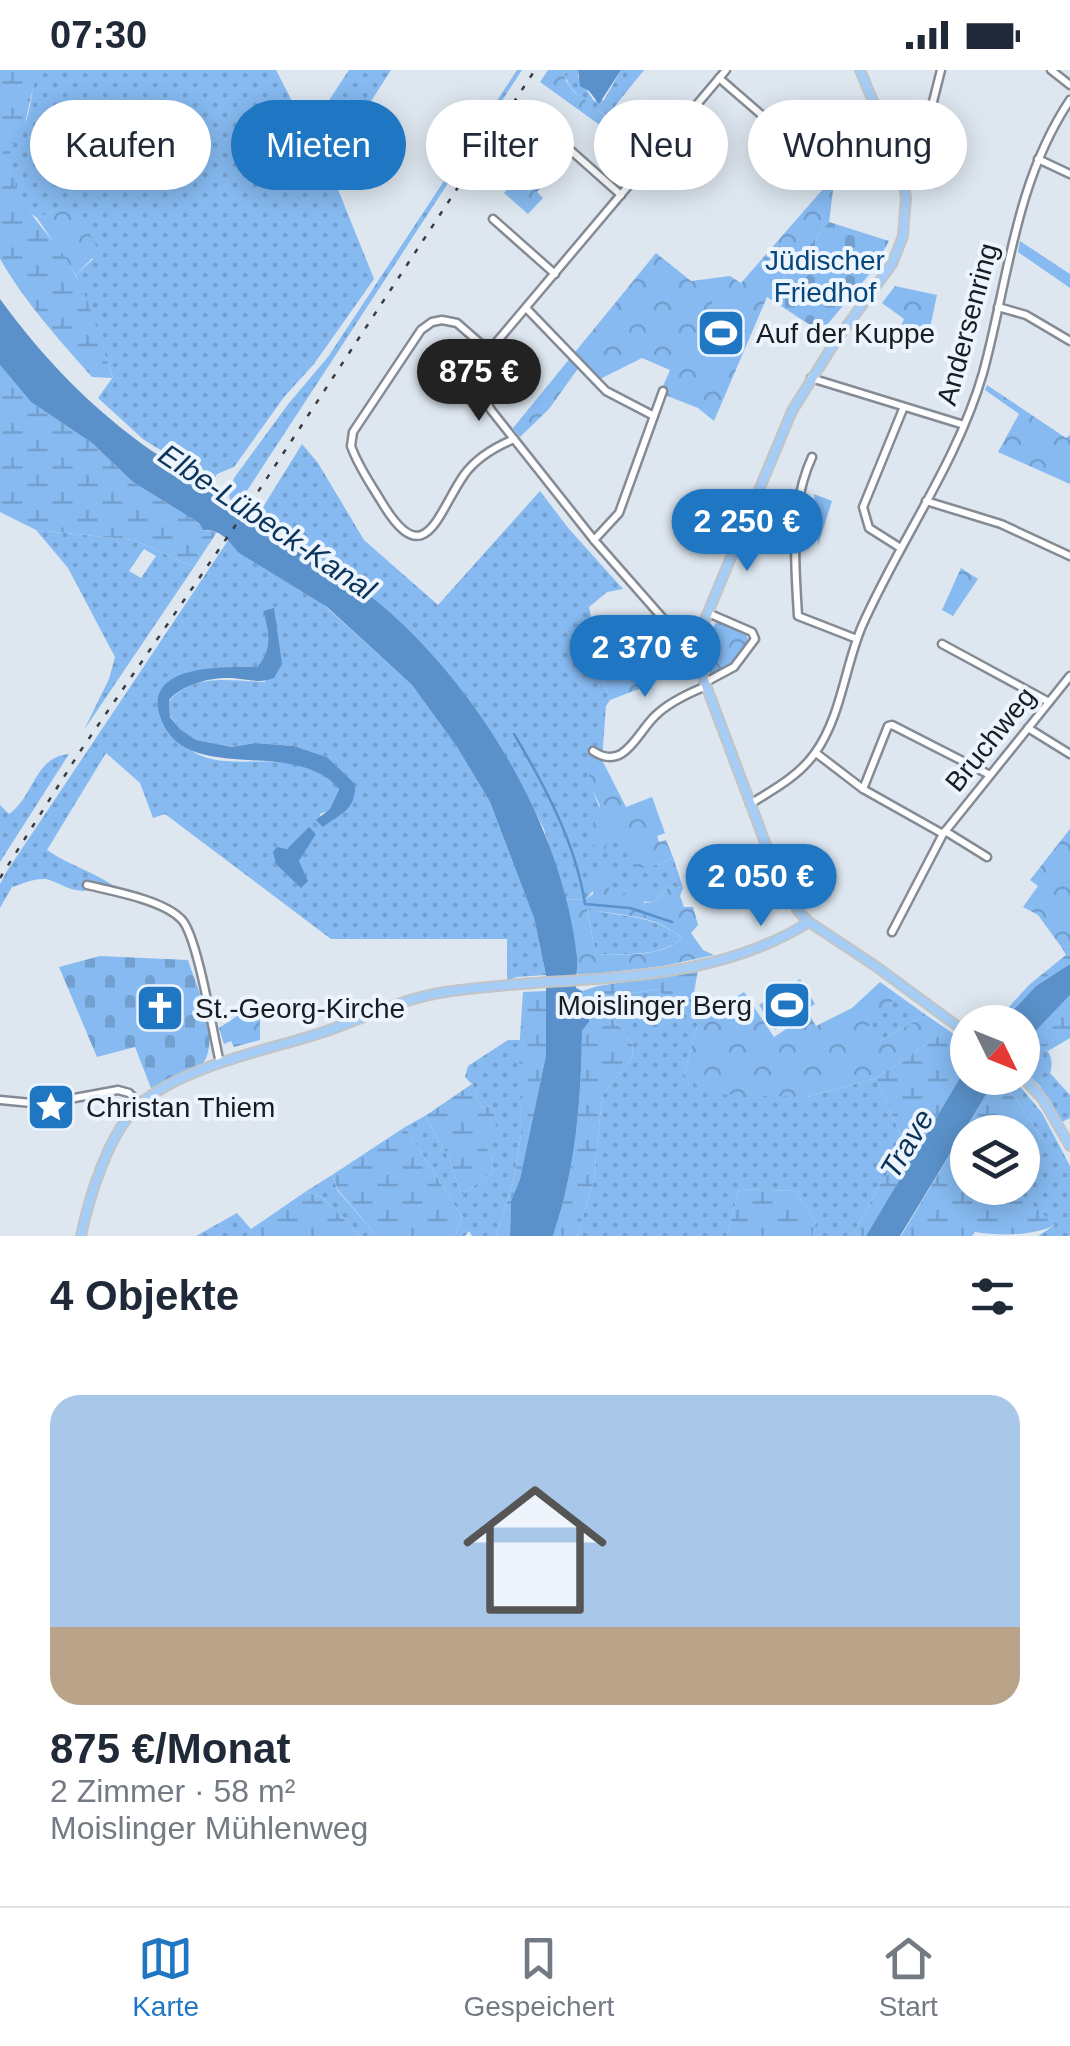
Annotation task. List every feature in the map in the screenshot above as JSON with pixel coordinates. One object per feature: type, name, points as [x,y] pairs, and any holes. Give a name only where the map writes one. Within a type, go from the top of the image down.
[{"type":"main road","points":[[860,70],[872,100]]},
{"type":"main road","points":[[903,190],[906,214],[897,254],[812,378],[787,423],[696,646],[703,685],[785,890],[808,922],[950,1021]]},
{"type":"main road","points":[[82,1236],[87,1210],[116,1137],[140,1104],[220,1063],[421,997],[650,974],[713,962],[768,946],[808,922]]},
{"type":"main road","points":[[1039,1095],[1070,1146]]},
{"type":"street","points":[[696,646],[681,639],[594,540],[490,408],[480,389],[482,365],[488,352],[726,70]]},
{"type":"street","points":[[933,100],[941,70]]},
{"type":"street","points":[[1051,70],[1070,85]]},
{"type":"street","points":[[719,78],[748,103]]},
{"type":"street","name":"Andersenring","points":[[749,805],[783,784],[816,753],[827,733],[857,639],[899,547],[946,468],[964,426],[983,370],[1012,240],[1038,159],[1070,100]]},
{"type":"street","points":[[574,153],[621,195]]},
{"type":"street","points":[[1038,159],[1070,174]]},
{"type":"street","points":[[493,219],[555,274]]},
{"type":"street","points":[[998,307],[1026,315],[1070,341]]},
{"type":"street","points":[[526,308],[606,391],[654,416]]},
{"type":"street","points":[[488,352],[457,323],[442,320],[421,330],[353,432],[350,446],[397,527],[418,535],[430,531],[440,521],[473,465],[514,439]]},
{"type":"street","points":[[812,378],[964,426]]},
{"type":"street","points":[[594,540],[619,513],[663,391]]},
{"type":"street","points":[[899,547],[868,528],[863,507],[904,409]]},
{"type":"street","points":[[812,456],[803,477],[795,526],[798,616],[857,639]]},
{"type":"street","points":[[926,500],[1000,524],[1070,556]]},
{"type":"street","points":[[593,751],[610,757],[626,752],[654,717],[734,667],[755,639],[752,632],[708,613]]},
{"type":"street","points":[[942,644],[1048,702]]},
{"type":"street","name":"Bruchweg","points":[[892,932],[944,832],[1070,676]]},
{"type":"street","points":[[863,789],[888,726],[899,727],[990,775]]},
{"type":"street","points":[[1028,728],[1070,754]]},
{"type":"street","points":[[816,753],[863,789],[944,832]]},
{"type":"street","name":"Bruchweg","points":[[944,832],[988,857]]},
{"type":"street","points":[[87,885],[130,896],[172,912],[182,920],[196,960],[220,1063]]},
{"type":"street","points":[[0,1100],[42,1104],[118,1090],[140,1104]]},
{"type":"green space","points":[[0,70],[37,70],[24,128],[10,146],[11,167],[23,201],[65,257],[81,286],[113,378],[92,377],[31,305],[0,259]]},
{"type":"green space","points":[[37,70],[276,70],[291,100],[231,100],[231,190],[338,190],[374,279],[234,467],[217,474],[213,482],[144,440],[98,398],[113,377],[76,275],[93,259],[58,209],[37,218],[30,212],[18,196],[8,165],[10,145],[23,128],[30,104],[30,190],[211,190],[211,100],[31,100]]},
{"type":"green space","points":[[349,70],[391,70],[372,100],[329,100]]},
{"type":"green space","points":[[517,70],[522,70],[502,100],[497,100]]},
{"type":"green space","points":[[548,70],[564,70],[574,92],[594,107],[594,121],[574,107],[574,100],[565,100],[540,82]]},
{"type":"green space","points":[[564,70],[578,70],[594,107],[574,91]]},
{"type":"green space","points":[[621,70],[644,70],[620,100],[604,100]]},
{"type":"green space","points":[[438,190],[444,190],[233,507],[229,496],[234,478],[328,357]]},
{"type":"green space","points":[[539,190],[543,198],[528,214],[504,193]]},
{"type":"green space","points":[[822,190],[833,190],[829,222],[767,297],[714,421],[698,408],[660,393],[670,370],[642,358],[598,380],[582,363],[549,409],[520,437],[513,428],[656,253],[691,281],[730,276],[741,283]]},
{"type":"green space","points":[[58,209],[83,226],[98,252],[76,275],[37,218]]},
{"type":"green space","name":"Jüdischer Friedhof","points":[[829,222],[889,241],[872,271],[821,332],[767,297]]},
{"type":"green space","points":[[1020,241],[1070,274],[1070,288],[1018,252]]},
{"type":"green space","points":[[895,286],[937,295],[928,337],[900,329],[904,319],[882,303]]},
{"type":"green space","name":"Auf der Kuppe","points":[[716,294],[754,310],[726,373],[688,357]]},
{"type":"green space","points":[[0,365],[31,402],[92,443],[133,482],[199,523],[203,530],[217,532],[194,567],[134,540],[36,530],[0,512]]},
{"type":"green space","points":[[987,385],[1066,438],[1070,435],[1070,484],[998,452],[1019,414],[985,390]]},
{"type":"green space","points":[[302,444],[318,463],[364,540],[438,605],[540,491],[623,589],[607,592],[589,607],[593,626],[588,633],[610,700],[606,706],[602,760],[591,758],[594,794],[608,820],[643,854],[658,865],[673,857],[683,888],[670,886],[654,902],[609,900],[609,872],[586,899],[565,900],[544,829],[504,755],[464,694],[373,599],[259,523],[244,520],[260,512]]},
{"type":"green space","points":[[814,494],[832,501],[818,545]]},
{"type":"green space","points":[[36,530],[134,540],[194,567],[84,730],[109,679],[115,657],[68,568]],"holes":[[[144,549],[156,556],[141,578],[129,571]]]},
{"type":"green space","points":[[229,539],[239,553],[324,605],[412,685],[457,747],[490,802],[534,918],[546,975],[507,981],[507,939],[331,939],[165,814],[153,818],[140,783],[106,753],[47,850],[117,888],[87,882],[85,891],[37,879],[12,887],[0,908],[0,884]],"holes":[[[273,609],[265,682],[214,680],[190,686],[169,701],[170,716],[196,740],[232,747],[255,743],[294,746],[327,757],[354,784],[323,827],[320,814],[330,810],[339,788],[322,774],[282,762],[203,757],[189,748],[158,701],[165,689],[187,675],[257,667],[266,654],[268,640],[263,611]],[[316,833],[299,861],[302,872],[277,848],[286,849]]]},
{"type":"green space","points":[[961,568],[978,579],[953,616],[942,610]]},
{"type":"green space","points":[[614,620],[652,684],[610,700],[588,632],[593,626]]},
{"type":"green space","points":[[717,620],[741,630],[749,643],[733,665],[710,677],[705,645]]},
{"type":"green space","points":[[69,754],[0,862],[0,805],[9,814],[48,762]]},
{"type":"green space","points":[[590,757],[602,760],[626,807],[652,797],[665,833],[657,836],[659,842],[666,840],[673,857],[636,869],[612,830],[603,855],[587,838],[600,806],[589,782]]},
{"type":"green space","points":[[1070,829],[1070,946],[1062,948],[1038,915],[1023,907],[1038,886],[1030,880]]},
{"type":"green space","points":[[605,863],[609,872],[609,900],[642,889],[648,894],[643,903],[654,902],[670,886],[683,888],[680,896],[684,907],[693,907],[698,925],[691,933],[703,950],[714,955],[663,966],[574,973],[565,900],[586,899],[593,894],[593,880]],"holes":[[[587,909],[649,920],[682,938],[652,952],[596,955]]]},
{"type":"green space","points":[[587,908],[648,921],[682,938],[653,952],[596,955]]},
{"type":"green space","points":[[1070,946],[1070,964],[1036,986],[1018,1005],[1011,1005],[1066,955],[1062,948]]},
{"type":"green space","points":[[100,956],[188,960],[209,1027],[208,1054],[202,1065],[151,1088],[135,1047],[97,1057],[59,967]]},
{"type":"green space","points":[[698,970],[693,998],[666,1002],[659,989],[628,994],[617,1007],[607,1001],[602,1009],[625,1032],[633,1046],[632,1058],[602,1096],[594,1180],[577,1236],[553,1236],[576,1135],[582,1031],[589,1022],[590,1008],[582,1004],[582,991]]},
{"type":"green space","name":"Moislinger Berg","points":[[800,979],[815,1004],[775,1030],[759,1005]]},
{"type":"green space","points":[[880,982],[898,995],[864,1031],[880,1041],[926,1015],[948,1030],[876,1078],[807,1097],[708,1094],[684,1075],[698,1022],[666,1002],[693,998],[729,1001],[744,992],[774,1037],[809,1014],[816,1026],[852,1008]]},
{"type":"green space","points":[[659,989],[666,1002],[698,1022],[684,1075],[807,1097],[876,1078],[907,1149],[880,1184],[852,1236],[812,1236],[816,1222],[795,1191],[739,1189],[727,1236],[577,1236],[594,1180],[602,1096],[632,1058],[633,1046],[625,1032],[602,1009],[607,1001],[617,1007],[628,994]]},
{"type":"green space","points":[[546,991],[546,1055],[520,1179],[511,1201],[510,1236],[496,1236],[513,1183],[521,1135],[519,1052],[523,992]]},
{"type":"green space","points":[[898,995],[926,1015],[880,1041],[863,1031]]},
{"type":"green space","points":[[1070,995],[1070,1038],[1048,1051],[1040,1044],[1040,1026]]},
{"type":"green space","points":[[260,1007],[260,1040],[234,1047],[231,1041],[224,1044],[219,1028],[249,1008]]},
{"type":"green space","points":[[950,1031],[950,1095],[866,1236],[852,1236],[880,1184],[907,1149],[876,1078]]},
{"type":"green space","points":[[508,1040],[520,1040],[521,1135],[513,1183],[496,1236],[472,1236],[469,1231],[465,1236],[455,1236],[462,1217],[405,1127],[425,1116],[450,1160],[461,1195],[493,1172],[491,1155],[481,1142],[492,1106],[481,1108],[472,1084],[465,1077],[468,1066]]},
{"type":"green space","points":[[1040,1043],[1052,1061],[1050,1073],[1070,1095],[1070,1118],[1062,1122],[1040,1086]]},
{"type":"green space","points":[[472,1084],[481,1108],[492,1106],[496,1126],[482,1142],[491,1155],[493,1172],[461,1195],[450,1160],[425,1116]]},
{"type":"green space","points":[[985,1095],[1012,1095],[1027,1115],[973,1115]]},
{"type":"green space","points":[[1012,1095],[1027,1095],[1042,1113],[1070,1166],[1070,1236],[1038,1236],[1055,1225],[1010,1205],[1040,1205],[1040,1115],[1027,1115]]},
{"type":"green space","points":[[405,1127],[462,1217],[455,1236],[377,1236],[338,1190],[332,1175]]},
{"type":"green space","points":[[950,1154],[950,1205],[1033,1205],[1055,1225],[1016,1234],[901,1236]]},
{"type":"green space","points":[[332,1175],[338,1191],[377,1236],[360,1236],[322,1197],[305,1192]]},
{"type":"green space","points":[[739,1189],[795,1191],[816,1222],[812,1236],[727,1236]]},
{"type":"green space","points":[[305,1192],[322,1197],[360,1236],[247,1236],[251,1229]]},
{"type":"green space","points":[[237,1213],[251,1229],[247,1236],[196,1236]]},
{"type":"shaded area","points":[[578,70],[621,70],[602,100],[596,100],[580,86]]},
{"type":"shaded area","points":[[0,299],[51,362],[109,418],[192,477],[233,512],[259,522],[374,599],[447,672],[508,760],[534,808],[554,858],[577,958],[576,988],[582,991],[582,1004],[590,1008],[589,1022],[582,1031],[572,1160],[553,1236],[510,1236],[511,1201],[520,1179],[546,1055],[546,975],[534,918],[490,802],[457,747],[412,685],[327,607],[239,553],[220,534],[203,530],[199,523],[133,482],[92,443],[31,402],[0,365]]},
{"type":"shaded area","points":[[274,608],[282,664],[274,678],[215,679],[190,686],[169,700],[170,717],[196,740],[232,747],[255,743],[294,746],[327,757],[355,784],[355,793],[346,810],[323,827],[316,820],[330,809],[339,789],[320,774],[296,765],[193,751],[174,739],[161,719],[158,701],[163,687],[174,678],[207,669],[257,667],[266,654],[268,640],[263,611]]},
{"type":"shaded area","points":[[309,827],[316,834],[299,861],[308,881],[301,888],[276,864],[273,852],[277,847],[287,849]]},
{"type":"shaded area","points":[[1070,964],[1070,995],[1040,1026],[1040,1005],[1018,1005],[1036,986]]},
{"type":"shaded area","points":[[950,1095],[986,1095],[974,1115],[950,1115],[950,1154],[900,1236],[866,1236]]},
{"type":"waterway","points":[[514,734],[567,838],[585,904],[630,908],[672,922]]},
{"type":"railway","points":[[0,878],[79,753],[246,510],[535,70]]},
{"type":"place","name":"Auf der Kuppe","points":[[721,333]]},
{"type":"place","name":"Moislinger Berg","points":[[787,1005]]},
{"type":"place","name":"St.-Georg-Kirche","points":[[160,1008]]},
{"type":"place","name":"Christan Thiem","points":[[51,1107]]},
{"type":"water label","name":"Elbe-Lübeck-Kanal","points":[[267,522]]},
{"type":"water label","name":"Trave","points":[[907,1144]]}]
